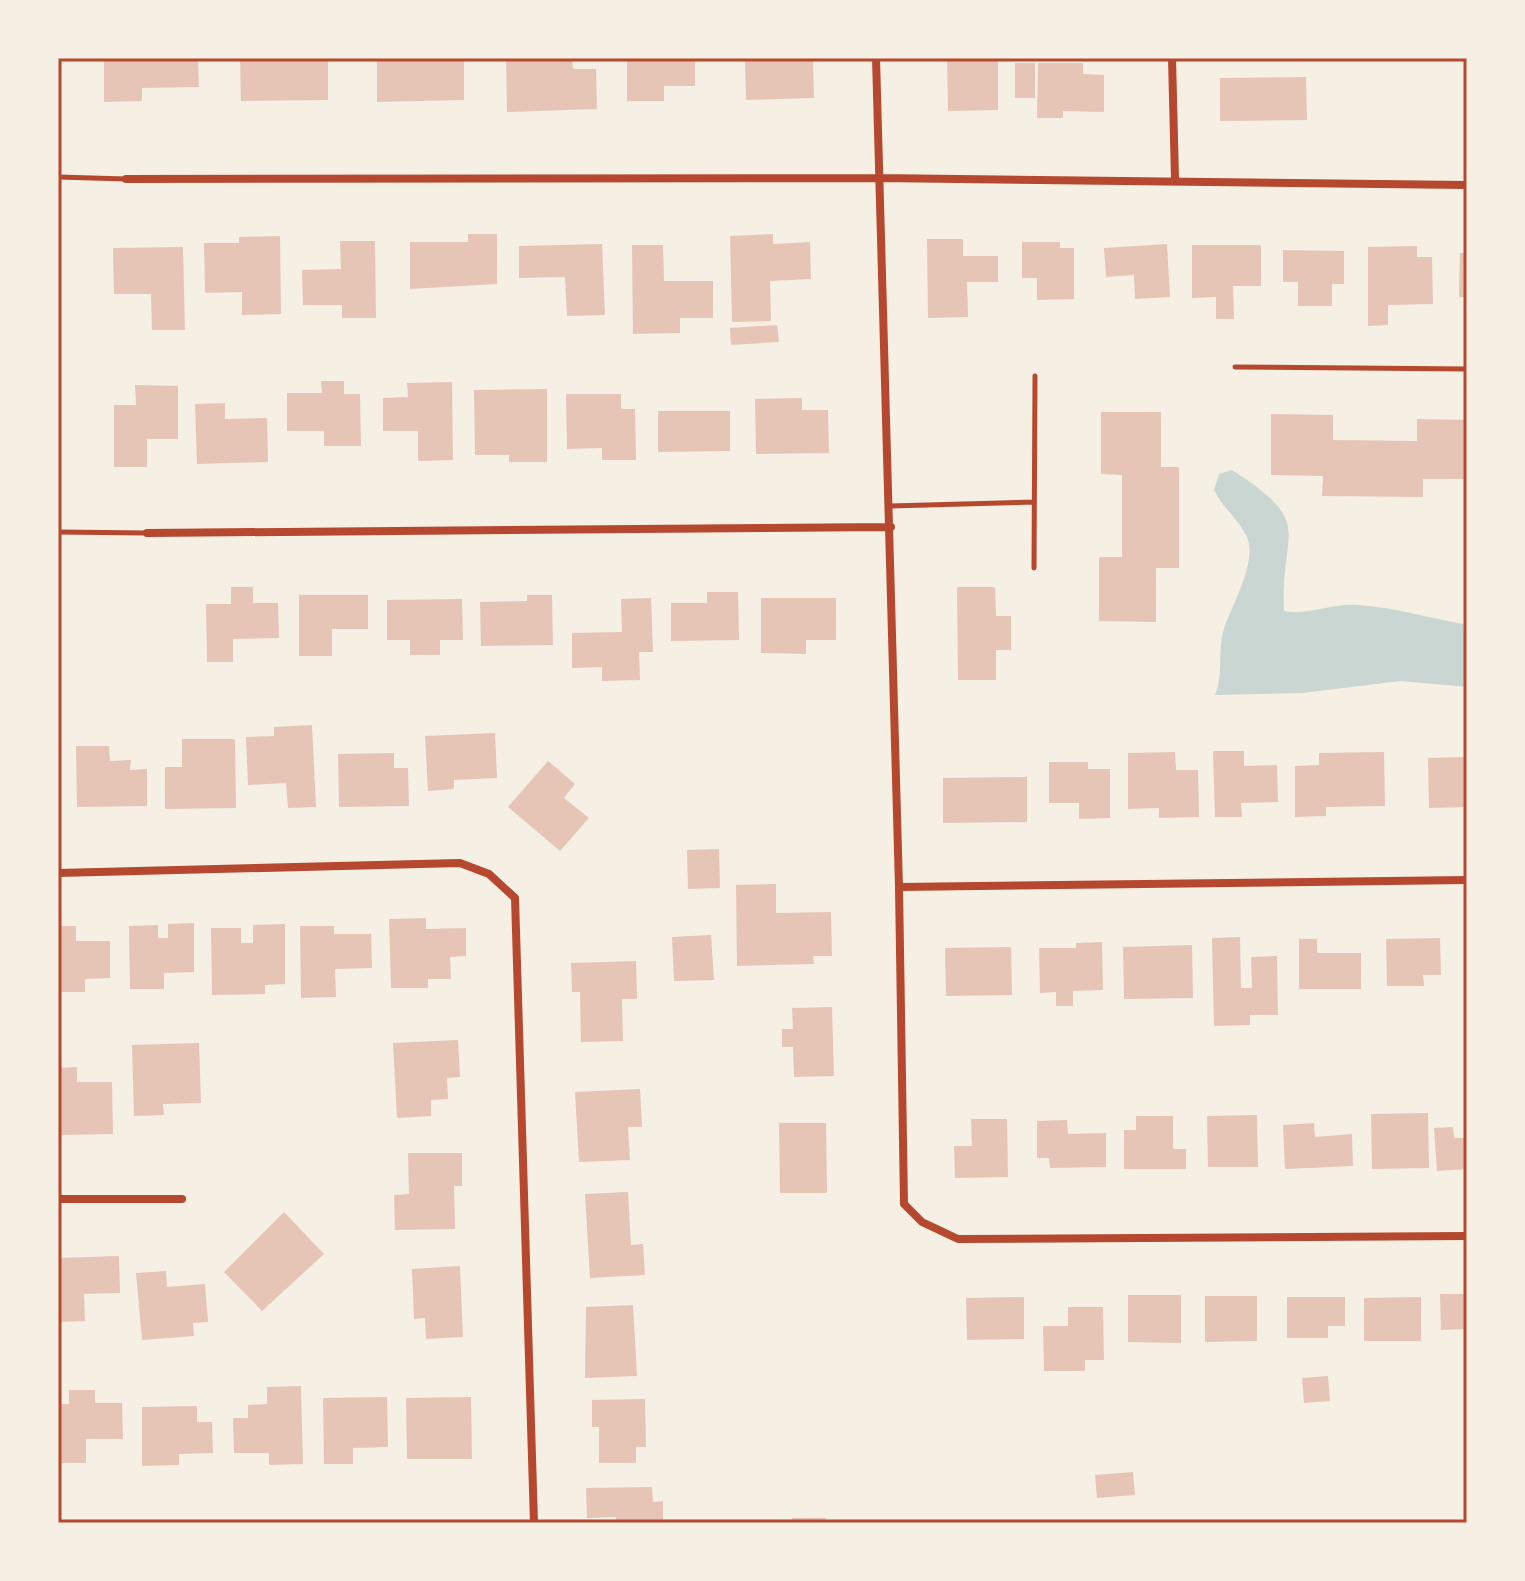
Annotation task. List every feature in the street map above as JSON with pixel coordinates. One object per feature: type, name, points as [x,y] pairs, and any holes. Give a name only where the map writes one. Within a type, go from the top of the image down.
[{"type":"street","points":[[876,58],[891,527],[904,1204],[922,1222],[958,1239],[1467,1236]]},
{"type":"street","points":[[1172,58],[1175,179]]},
{"type":"street","points":[[126,179],[1175,179],[1467,185]]},
{"type":"street","points":[[147,533],[891,527]]},
{"type":"street","points":[[58,873],[460,863],[489,874],[515,898],[534,1523]]},
{"type":"street","points":[[899,887],[1467,880]]},
{"type":"street","points":[[58,1199],[182,1199]]},
{"type":"lane","points":[[58,177],[126,179]]},
{"type":"lane","points":[[1235,367],[1467,369]]},
{"type":"lane","points":[[1034,568],[1035,376]]},
{"type":"lane","points":[[890,506],[1034,502]]},
{"type":"lane","points":[[58,532],[147,533]]},
{"type":"shaded area","points":[[1232,470],[1258,488],[1285,517],[1288,544],[1284,611],[1302,612],[1358,605],[1463,624],[1467,628],[1467,687],[1400,681],[1303,693],[1215,695],[1222,637],[1249,557],[1246,535],[1214,490],[1219,474]]},
{"type":"building","points":[[104,58],[198,58],[199,87],[142,88],[142,101],[104,102]]},
{"type":"building","points":[[240,58],[328,59],[328,100],[241,101]]},
{"type":"building","points":[[377,58],[464,58],[464,100],[377,102]]},
{"type":"building","points":[[506,58],[572,58],[573,69],[596,69],[597,109],[507,112]]},
{"type":"building","points":[[627,58],[695,58],[695,86],[664,86],[664,101],[627,101]]},
{"type":"building","points":[[745,58],[813,58],[814,98],[746,100]]},
{"type":"building","points":[[947,58],[998,58],[998,110],[948,111]]},
{"type":"building","points":[[1015,63],[1035,63],[1035,98],[1015,98]]},
{"type":"building","points":[[1038,63],[1083,63],[1083,74],[1104,75],[1104,112],[1063,111],[1063,118],[1037,118]]},
{"type":"building","points":[[1306,77],[1307,120],[1220,121],[1220,78]]},
{"type":"building","points":[[468,234],[497,234],[497,284],[410,289],[410,242],[468,242]]},
{"type":"building","points":[[773,234],[773,244],[810,242],[811,279],[770,281],[771,321],[732,322],[730,236]]},
{"type":"building","points":[[280,236],[281,314],[242,315],[242,292],[205,293],[204,243],[239,243],[239,237]]},
{"type":"building","points":[[927,239],[963,239],[963,256],[998,256],[998,282],[967,282],[968,317],[928,318]]},
{"type":"building","points":[[340,241],[375,241],[376,318],[342,318],[342,305],[303,305],[302,270],[341,269]]},
{"type":"building","points":[[1022,242],[1060,242],[1060,248],[1074,248],[1074,299],[1037,300],[1037,278],[1022,278]]},
{"type":"building","points":[[602,244],[605,315],[567,316],[565,277],[519,278],[519,246]]},
{"type":"building","points":[[1167,244],[1170,297],[1135,299],[1134,275],[1106,277],[1104,248]]},
{"type":"building","points":[[632,245],[663,245],[664,281],[713,281],[713,318],[680,318],[680,333],[633,334]]},
{"type":"building","points":[[1192,245],[1261,245],[1261,286],[1233,286],[1234,319],[1216,319],[1216,297],[1192,298]]},
{"type":"building","points":[[1417,246],[1417,257],[1432,257],[1433,304],[1388,305],[1388,325],[1368,326],[1368,247]]},
{"type":"building","points":[[183,247],[185,330],[152,330],[151,294],[114,294],[113,248]]},
{"type":"building","points":[[1283,250],[1344,251],[1344,284],[1332,284],[1332,306],[1298,306],[1298,282],[1283,282]]},
{"type":"building","points":[[1460,253],[1467,253],[1467,297],[1459,297]]},
{"type":"building","points":[[777,325],[779,342],[731,345],[730,328]]},
{"type":"building","points":[[321,381],[344,381],[344,394],[360,394],[361,446],[324,446],[324,431],[287,431],[287,393],[322,393]]},
{"type":"building","points":[[452,382],[453,460],[418,461],[418,431],[383,431],[383,398],[408,397],[407,383]]},
{"type":"building","points":[[135,385],[178,386],[178,439],[147,439],[147,467],[114,467],[114,405],[136,405]]},
{"type":"building","points":[[547,389],[547,462],[509,462],[509,455],[475,455],[474,390]]},
{"type":"building","points":[[566,394],[621,394],[621,409],[635,409],[636,460],[602,460],[602,448],[567,449]]},
{"type":"building","points":[[802,398],[802,410],[828,410],[829,453],[756,454],[755,399]]},
{"type":"building","points":[[225,403],[225,419],[267,418],[268,462],[197,464],[195,404]]},
{"type":"building","points":[[658,411],[730,411],[730,451],[658,452]]},
{"type":"building","points":[[1101,412],[1161,412],[1161,467],[1179,467],[1179,568],[1156,568],[1156,622],[1099,621],[1099,557],[1122,557],[1122,475],[1101,474]]},
{"type":"building","points":[[1271,414],[1333,415],[1333,440],[1417,441],[1417,419],[1467,420],[1467,479],[1423,479],[1423,497],[1322,496],[1323,476],[1271,475]]},
{"type":"building","points":[[231,587],[253,587],[253,603],[278,603],[279,638],[233,639],[233,662],[207,662],[206,604],[231,604]]},
{"type":"building","points":[[957,587],[995,587],[996,616],[1011,616],[1011,650],[996,650],[996,680],[958,680]]},
{"type":"building","points":[[707,592],[738,592],[739,640],[671,641],[671,603],[707,603]]},
{"type":"building","points":[[299,595],[368,595],[368,629],[332,629],[332,656],[299,656]]},
{"type":"building","points":[[527,595],[552,595],[553,645],[481,646],[480,602],[527,601]]},
{"type":"building","points":[[651,598],[653,652],[639,652],[640,680],[602,681],[602,667],[572,668],[572,633],[622,632],[621,599]]},
{"type":"building","points":[[761,598],[836,598],[836,640],[806,640],[806,654],[761,653]]},
{"type":"building","points":[[462,599],[463,640],[440,640],[440,655],[410,655],[410,640],[387,640],[387,600]]},
{"type":"building","points":[[312,725],[316,807],[288,808],[286,783],[248,785],[246,737],[274,736],[274,727]]},
{"type":"building","points":[[495,733],[497,778],[454,780],[454,789],[428,791],[425,736]]},
{"type":"building","points":[[182,739],[235,739],[236,808],[165,809],[165,767],[182,767]]},
{"type":"building","points":[[76,746],[109,746],[110,761],[131,760],[130,770],[147,769],[147,806],[77,807]]},
{"type":"building","points":[[1213,751],[1244,751],[1244,766],[1277,765],[1278,802],[1241,803],[1242,817],[1215,817]]},
{"type":"building","points":[[1175,752],[1176,770],[1198,770],[1199,817],[1159,818],[1159,808],[1128,809],[1128,753]]},
{"type":"building","points":[[1384,752],[1385,806],[1326,807],[1326,816],[1295,817],[1295,766],[1319,765],[1319,753]]},
{"type":"building","points":[[394,753],[394,768],[408,768],[409,806],[339,807],[338,754]]},
{"type":"building","points":[[1467,757],[1467,807],[1429,808],[1428,758]]},
{"type":"building","points":[[548,761],[575,784],[564,798],[589,818],[560,851],[508,807]]},
{"type":"building","points":[[1049,762],[1088,762],[1088,769],[1110,769],[1110,818],[1079,819],[1079,803],[1049,803]]},
{"type":"building","points":[[1027,777],[1027,822],[943,823],[943,778]]},
{"type":"building","points":[[719,849],[720,888],[688,889],[687,850]]},
{"type":"building","points":[[776,884],[776,913],[831,912],[832,956],[813,956],[814,964],[737,966],[736,885]]},
{"type":"building","points":[[426,918],[426,929],[466,928],[466,956],[450,957],[451,979],[428,979],[428,988],[391,988],[389,919]]},
{"type":"building","points":[[194,923],[194,972],[164,973],[164,989],[130,989],[129,926],[158,925],[158,938],[168,938],[168,924]]},
{"type":"building","points":[[285,924],[285,984],[265,985],[265,994],[212,995],[211,928],[241,928],[241,943],[253,943],[253,925]]},
{"type":"building","points":[[58,926],[76,926],[76,941],[110,941],[110,978],[85,979],[85,992],[59,992]]},
{"type":"building","points":[[300,926],[334,926],[334,934],[371,934],[372,968],[335,969],[336,997],[301,998]]},
{"type":"building","points":[[711,935],[714,980],[674,981],[672,937]]},
{"type":"building","points":[[1240,937],[1241,988],[1252,988],[1251,957],[1277,956],[1278,1015],[1250,1015],[1250,1025],[1214,1026],[1212,938]]},
{"type":"building","points":[[1440,938],[1441,975],[1423,975],[1424,986],[1387,986],[1386,939]]},
{"type":"building","points":[[1299,939],[1317,939],[1317,953],[1361,953],[1361,989],[1299,989]]},
{"type":"building","points":[[1102,942],[1103,990],[1073,991],[1073,1006],[1056,1006],[1056,992],[1040,993],[1039,948],[1076,948],[1076,943]]},
{"type":"building","points":[[1192,945],[1193,998],[1124,999],[1123,947]]},
{"type":"building","points":[[1011,947],[1012,995],[946,996],[945,948]]},
{"type":"building","points":[[636,961],[637,999],[622,999],[623,1041],[581,1042],[580,992],[572,992],[571,963]]},
{"type":"building","points":[[832,1007],[834,1076],[794,1077],[793,1047],[782,1047],[782,1029],[793,1029],[792,1008]]},
{"type":"building","points":[[458,1040],[460,1077],[447,1078],[448,1099],[431,1100],[431,1116],[397,1118],[393,1043]]},
{"type":"building","points":[[199,1043],[201,1103],[163,1104],[164,1115],[134,1116],[132,1045]]},
{"type":"building","points":[[77,1067],[77,1082],[112,1082],[113,1134],[58,1135],[58,1068]]},
{"type":"building","points":[[640,1089],[642,1127],[628,1127],[630,1160],[579,1162],[575,1092]]},
{"type":"building","points":[[1428,1113],[1429,1168],[1372,1169],[1371,1114]]},
{"type":"building","points":[[1257,1115],[1258,1167],[1208,1167],[1207,1116]]},
{"type":"building","points":[[1136,1116],[1173,1116],[1173,1149],[1186,1149],[1186,1169],[1124,1169],[1124,1130],[1136,1130]]},
{"type":"building","points":[[971,1119],[1007,1119],[1008,1177],[955,1178],[954,1146],[972,1146]]},
{"type":"building","points":[[1067,1120],[1068,1134],[1106,1133],[1106,1167],[1050,1168],[1049,1158],[1037,1158],[1037,1121]]},
{"type":"building","points":[[779,1123],[826,1123],[827,1193],[780,1193]]},
{"type":"building","points":[[1314,1123],[1315,1137],[1352,1134],[1353,1166],[1285,1169],[1283,1125]]},
{"type":"building","points":[[1453,1127],[1454,1138],[1467,1138],[1467,1169],[1437,1171],[1434,1128]]},
{"type":"building","points":[[408,1153],[462,1153],[462,1186],[454,1186],[455,1229],[395,1230],[394,1195],[409,1194]]},
{"type":"building","points":[[628,1192],[631,1245],[643,1244],[645,1275],[590,1278],[585,1194]]},
{"type":"building","points":[[284,1212],[324,1254],[262,1311],[224,1272]]},
{"type":"building","points":[[119,1256],[120,1293],[84,1294],[85,1321],[58,1322],[58,1258]]},
{"type":"building","points":[[460,1266],[463,1337],[426,1339],[425,1318],[414,1319],[412,1269]]},
{"type":"building","points":[[166,1271],[167,1287],[205,1284],[208,1322],[193,1323],[194,1336],[142,1340],[136,1273]]},
{"type":"building","points":[[1440,1294],[1467,1294],[1467,1329],[1441,1330]]},
{"type":"building","points":[[1128,1295],[1181,1295],[1181,1343],[1128,1342]]},
{"type":"building","points":[[1205,1296],[1257,1296],[1257,1341],[1205,1342]]},
{"type":"building","points":[[1024,1297],[1024,1339],[967,1340],[966,1298]]},
{"type":"building","points":[[1287,1297],[1345,1297],[1345,1326],[1328,1326],[1328,1338],[1287,1338]]},
{"type":"building","points":[[1421,1297],[1421,1341],[1364,1341],[1364,1298]]},
{"type":"building","points":[[633,1305],[637,1376],[585,1378],[586,1307]]},
{"type":"building","points":[[1068,1307],[1103,1307],[1104,1360],[1085,1360],[1085,1371],[1044,1371],[1043,1326],[1068,1326]]},
{"type":"building","points":[[1328,1376],[1330,1401],[1304,1403],[1302,1378]]},
{"type":"building","points":[[301,1386],[303,1464],[269,1465],[269,1453],[234,1453],[233,1418],[248,1418],[248,1405],[267,1404],[267,1387]]},
{"type":"building","points":[[69,1390],[95,1390],[95,1403],[122,1403],[123,1439],[86,1439],[86,1463],[58,1463],[58,1404],[69,1404]]},
{"type":"building","points":[[387,1397],[388,1447],[353,1448],[353,1464],[324,1464],[323,1398]]},
{"type":"building","points":[[471,1397],[472,1459],[407,1459],[406,1398]]},
{"type":"building","points":[[645,1399],[646,1447],[636,1447],[636,1463],[599,1463],[599,1427],[592,1427],[592,1400]]},
{"type":"building","points":[[197,1406],[197,1422],[212,1422],[213,1453],[179,1454],[179,1465],[142,1466],[142,1407]]},
{"type":"building","points":[[1133,1472],[1135,1495],[1097,1498],[1095,1475]]},
{"type":"building","points":[[652,1487],[653,1502],[663,1501],[663,1523],[616,1523],[616,1517],[587,1518],[586,1488]]},
{"type":"building","points":[[792,1518],[826,1518],[826,1523],[792,1523]]}]
